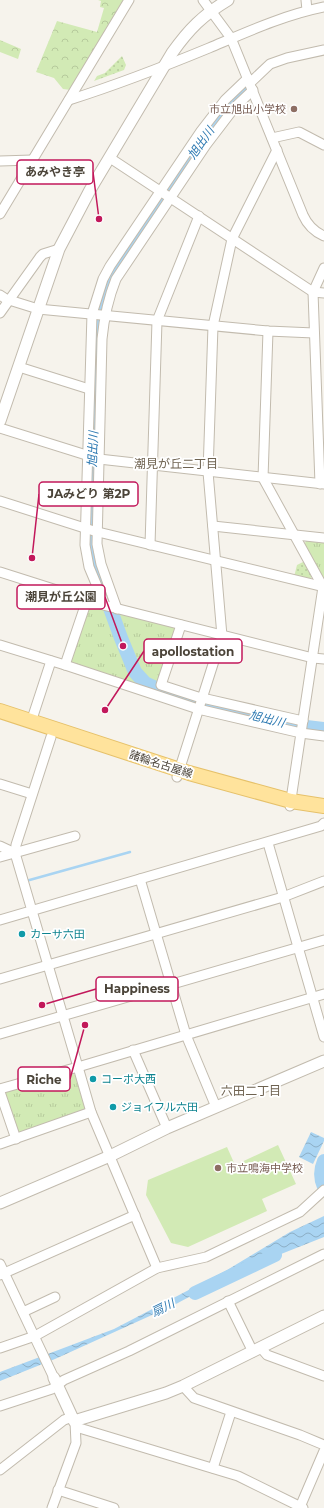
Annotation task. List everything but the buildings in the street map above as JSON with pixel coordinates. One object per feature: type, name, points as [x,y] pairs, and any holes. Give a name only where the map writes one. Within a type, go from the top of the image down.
[{"type":"main road","name":"諸輪名古屋線","points":[[0,711],[251,799],[324,806]]},
{"type":"main road","name":"諸輪名古屋線","points":[[0,720],[51,737],[178,773]]},
{"type":"main road","name":"諸輪名古屋線","points":[[291,804],[324,811]]},
{"type":"street","points":[[0,214],[129,0]]},
{"type":"street","points":[[203,0],[231,38],[306,221],[318,233],[324,236]]},
{"type":"street","points":[[0,421],[59,249],[90,190],[181,40],[196,23],[211,10],[228,0]]},
{"type":"street","points":[[306,0],[307,10]]},
{"type":"street","points":[[69,100],[164,66],[269,22],[307,10],[324,7]]},
{"type":"street","points":[[93,458],[89,389],[103,279],[166,195],[206,145],[250,84],[270,64],[287,58],[324,50]]},
{"type":"street","points":[[111,607],[89,567],[85,545],[91,530],[93,458],[102,339],[98,315],[110,294],[116,279],[166,195],[201,131],[225,100],[250,84]]},
{"type":"street","points":[[272,138],[298,132],[324,145]]},
{"type":"street","points":[[178,773],[222,636],[208,472],[213,326],[232,239],[277,150]]},
{"type":"street","points":[[110,158],[313,292],[324,293]]},
{"type":"street","points":[[0,161],[32,160]]},
{"type":"street","points":[[150,545],[157,321],[199,216]]},
{"type":"street","points":[[0,313],[40,257],[43,254],[59,249]]},
{"type":"street","points":[[0,428],[93,458],[152,466],[322,484],[313,292],[324,268]]},
{"type":"street","points":[[0,295],[38,309],[268,331],[314,333]]},
{"type":"street","points":[[268,331],[263,478],[323,587],[291,804]]},
{"type":"street","points":[[19,367],[89,389]]},
{"type":"street","points":[[0,501],[91,530],[323,587]]},
{"type":"street","points":[[213,526],[324,538]]},
{"type":"street","points":[[91,530],[97,544],[99,559],[111,607]]},
{"type":"street","points":[[0,572],[111,607],[222,636],[313,658],[324,659]]},
{"type":"street","points":[[65,665],[87,600]]},
{"type":"street","points":[[181,625],[161,685],[200,703],[302,727]]},
{"type":"street","points":[[0,645],[200,703],[302,727],[324,736]]},
{"type":"street","points":[[31,722],[51,661]]},
{"type":"street","points":[[51,737],[16,845],[15,853],[91,1112],[157,1268]]},
{"type":"street","points":[[0,784],[32,794]]},
{"type":"street","points":[[0,920],[268,843],[324,824]]},
{"type":"street","points":[[0,857],[75,836]]},
{"type":"street","points":[[268,843],[324,1037]]},
{"type":"street","points":[[0,846],[15,853]]},
{"type":"street","points":[[140,879],[186,1035],[216,1107]]},
{"type":"street","points":[[0,979],[283,897],[324,881]]},
{"type":"street","points":[[0,1034],[324,940]]},
{"type":"street","points":[[16,1138],[0,1091],[324,994]]},
{"type":"street","points":[[134,1050],[167,1128]]},
{"type":"street","points":[[0,1203],[110,1156],[167,1128],[324,1061]]},
{"type":"street","points":[[0,1144],[91,1112]]},
{"type":"street","points":[[0,1348],[35,1336],[157,1268],[206,1257],[300,1212],[323,1191]]},
{"type":"street","points":[[2,1274],[135,1215]]},
{"type":"street","points":[[0,1406],[52,1388],[56,1381],[129,1350],[324,1254]]},
{"type":"street","points":[[0,1264],[2,1274],[35,1336],[74,1422],[76,1443],[52,1508]]},
{"type":"street","points":[[23,1312],[55,1297]]},
{"type":"street","points":[[228,1301],[257,1350],[324,1376]]},
{"type":"street","points":[[74,1422],[166,1393],[183,1386],[324,1316]]},
{"type":"street","points":[[183,1386],[194,1398],[300,1435],[324,1445]]},
{"type":"street","points":[[213,1468],[231,1412]]},
{"type":"street","points":[[0,1470],[64,1420],[238,1476],[263,1488],[286,1505],[301,1507],[324,1451]]},
{"type":"street","points":[[58,1490],[114,1508]]},
{"type":"green space","points":[[98,0],[125,0],[71,90],[63,89],[54,78],[36,72],[57,21],[97,32],[104,8],[100,7],[101,1]]},
{"type":"green space","points":[[0,40],[21,49],[18,59],[0,52]]},
{"type":"green space","points":[[122,56],[126,65],[124,70],[94,81],[97,76],[105,73]]},
{"type":"green space","points":[[307,539],[324,541],[324,582],[304,545]]},
{"type":"green space","points":[[305,561],[313,575],[309,580],[294,577],[297,565]]},
{"type":"green space","points":[[92,606],[175,628],[176,632],[156,693],[72,664],[70,661],[88,608]]},
{"type":"green space","points":[[72,1073],[75,1075],[85,1108],[84,1111],[20,1133],[16,1131],[3,1095],[5,1092]]},
{"type":"green space","points":[[278,1145],[296,1184],[262,1199],[267,1211],[188,1247],[171,1243],[146,1195],[148,1180],[227,1147],[235,1165]]},
{"type":"water","points":[[311,1132],[324,1138],[313,1164],[299,1157]]},
{"type":"water","name":"扇川","points":[[324,1216],[324,1237],[236,1272],[174,1305],[55,1359],[0,1381],[0,1372],[114,1329],[227,1270],[290,1232]]},
{"type":"waterway","name":"旭出川","points":[[245,88],[230,104],[200,143],[113,273],[102,301],[98,319],[90,546],[95,567],[121,638],[135,672],[145,683],[158,689],[195,701],[298,726],[324,729]]},
{"type":"waterway","points":[[26,881],[130,852]]},
{"type":"waterway","name":"旭出川","points":[[324,1161],[321,1174],[324,1187]]},
{"type":"waterway","name":"扇川","points":[[195,1293],[275,1255]]},
{"type":"place","name":"市立旭出小学校","points":[[294,109]]},
{"type":"place","name":"あみやき亭","points":[[99,219]]},
{"type":"place","name":"JAみどり 第2P","points":[[32,558]]},
{"type":"place","name":"潮見が丘公園","points":[[123,646]]},
{"type":"place","name":"apollostation","points":[[105,710]]},
{"type":"place","name":"カーサ六田","points":[[22,934]]},
{"type":"place","name":"Happiness","points":[[42,1005]]},
{"type":"place","name":"Riche","points":[[85,1025]]},
{"type":"place","name":"コーポ大西","points":[[93,1079]]},
{"type":"place","name":"ジョイフル六田","points":[[113,1107]]},
{"type":"place","name":"市立鳴海中学校","points":[[218,1168]]},
{"type":"district","name":"潮見が丘二丁目","points":[[176,464]]},
{"type":"district","name":"六田二丁目","points":[[251,1091]]}]
